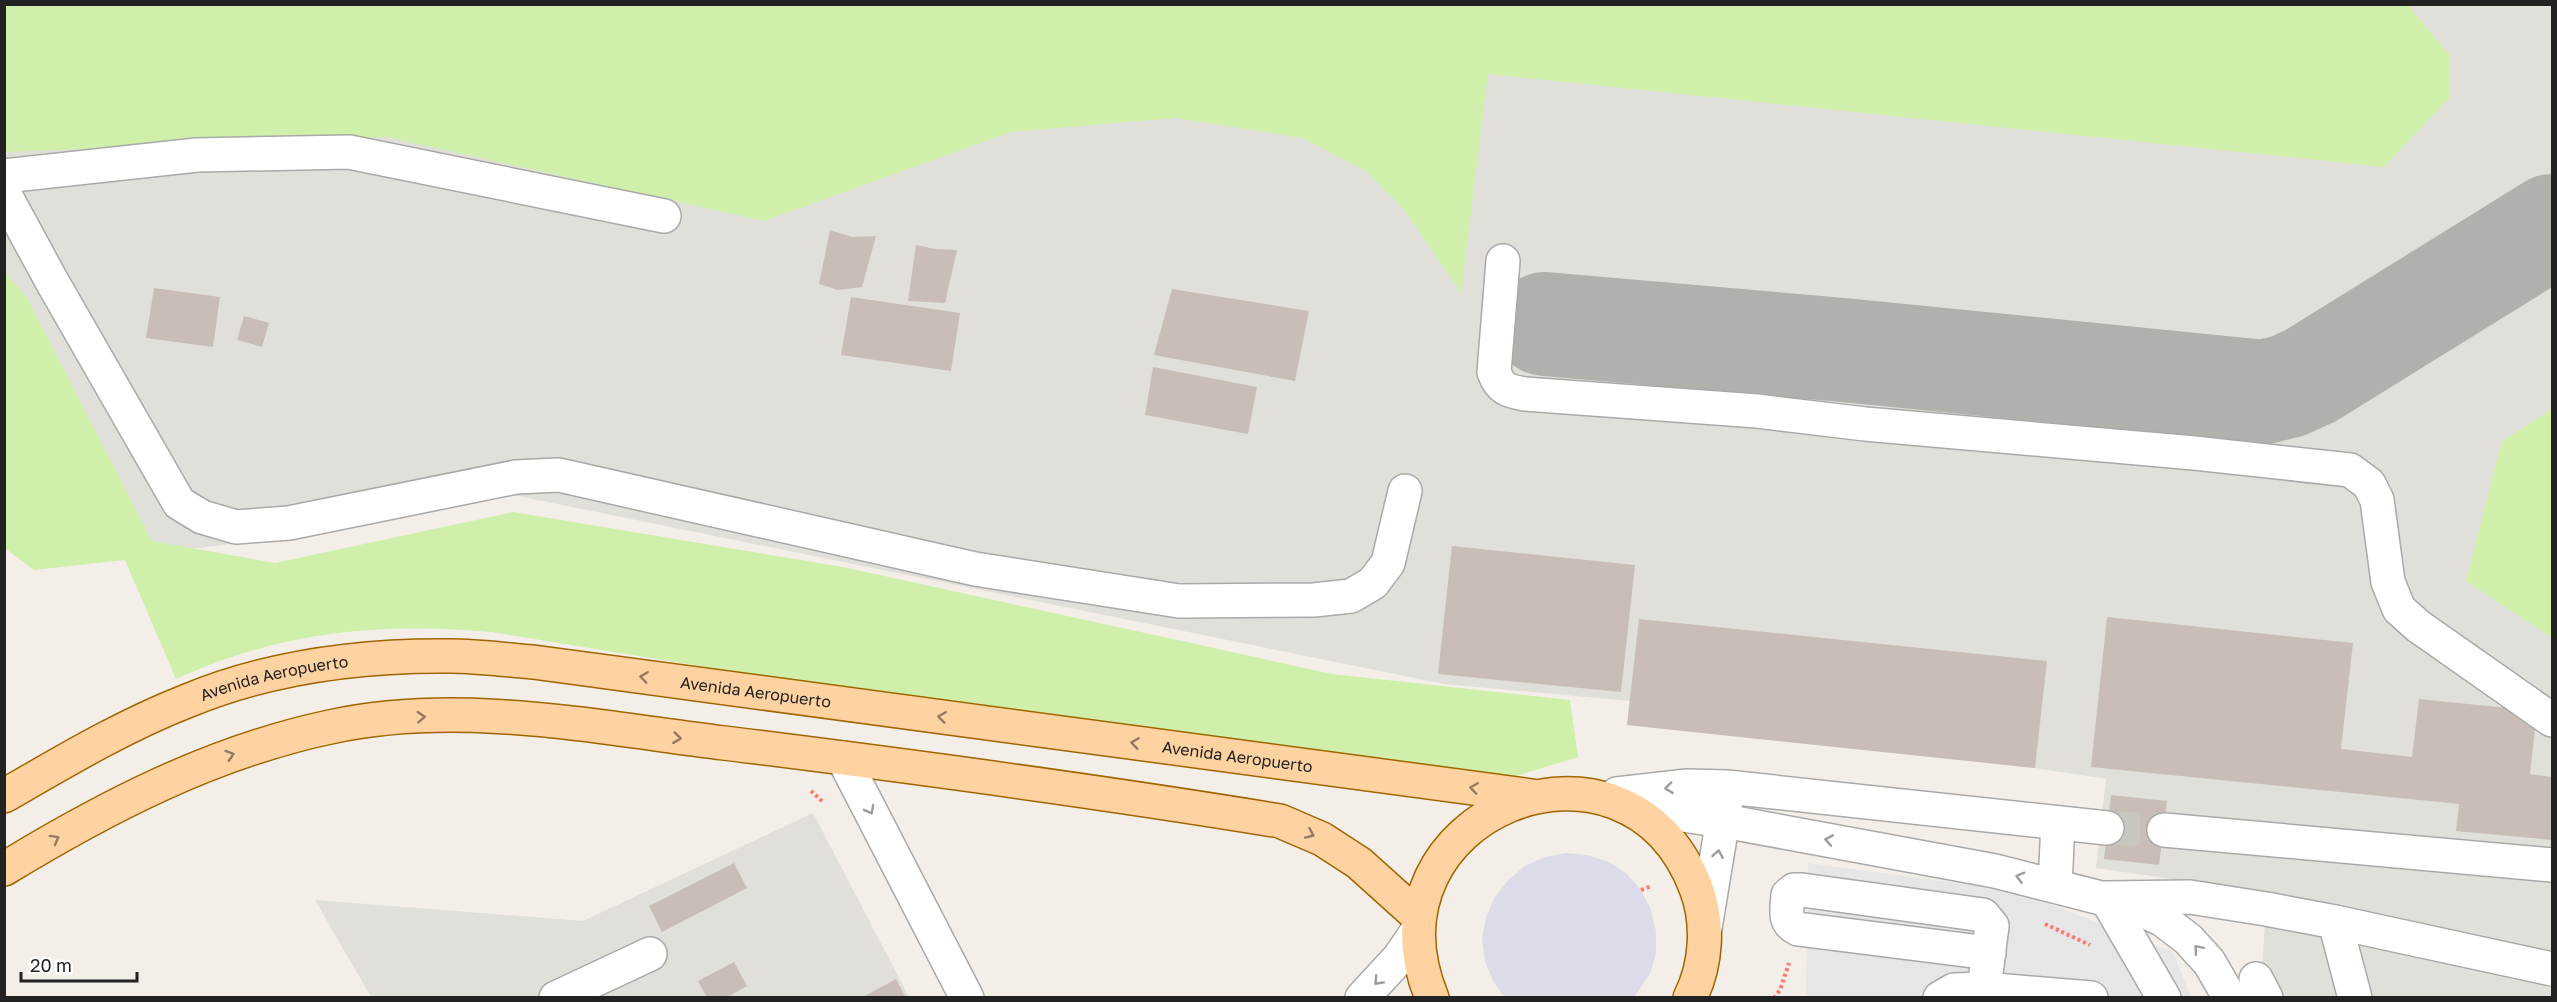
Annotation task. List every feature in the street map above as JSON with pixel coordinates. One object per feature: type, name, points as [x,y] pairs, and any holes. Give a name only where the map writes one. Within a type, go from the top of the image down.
[{"type":"main road","name":"Avenida Aeropuerto","points":[[4,796],[112,736],[187,701],[246,682],[321,665],[378,658],[452,656],[533,662],[1532,796]]},
{"type":"main road","points":[[4,869],[50,841],[141,793],[218,759],[271,742],[332,727],[394,718],[455,715],[525,719],[843,758],[1280,821],[1322,839],[1359,863],[1419,923]]},
{"type":"main road","points":[[1432,998],[1421,964],[1419,923],[1427,888],[1439,862],[1457,839],[1479,820],[1504,805],[1532,796],[1564,793],[1611,802],[1651,824],[1672,845],[1689,870],[1700,898],[1705,928],[1703,958],[1690,998]]},
{"type":"street","points":[[4,176],[196,155],[349,152],[664,216]]},
{"type":"street","points":[[4,193],[179,503],[202,517],[236,527],[289,523],[516,477],[559,475],[975,569],[1179,601],[1314,600],[1351,596],[1373,583],[1388,563],[1405,491]]},
{"type":"street","points":[[1503,261],[1494,372],[1498,384],[1505,390],[1525,394],[1757,411],[1865,424],[2183,452],[2350,470],[2369,484],[2377,500],[2388,582],[2399,609],[2418,626],[2553,720]]},
{"type":"street","points":[[843,758],[968,998]]},
{"type":"street","points":[[1611,802],[1687,786],[1727,787],[2107,828]]},
{"type":"street","points":[[1705,928],[1724,821],[1727,787]]},
{"type":"street","points":[[1611,802],[1995,871],[2106,898],[2136,907],[2163,920],[2188,939],[2209,962],[2251,991]]},
{"type":"street","points":[[2055,886],[2058,823]]},
{"type":"street","points":[[2164,830],[2553,865]]},
{"type":"street","points":[[1959,994],[1989,952],[1992,926],[1983,915],[1802,890],[1794,890],[1788,895],[1786,920],[1790,926],[1798,929],[1989,952]]},
{"type":"street","points":[[2106,898],[2190,897],[2335,922],[2553,969]]},
{"type":"street","points":[[2106,898],[2164,998]]},
{"type":"street","points":[[2335,922],[2355,998]]},
{"type":"street","points":[[1362,998],[1399,958],[1419,923]]},
{"type":"street","points":[[556,998],[651,954]]},
{"type":"street","points":[[1959,994],[2091,998]]},
{"type":"path","points":[[811,790],[828,809]]},
{"type":"shaded area","points":[[4,5],[2552,5],[2552,997],[2275,997],[2262,970],[2267,893],[2096,868],[2106,779],[2035,768],[1627,725],[1630,701],[1444,684],[513,495],[298,535],[34,570],[5,548]]},
{"type":"shaded area","points":[[813,813],[909,997],[371,997],[315,900],[583,921]]},
{"type":"shaded area","points":[[1566,853],[1588,855],[1609,862],[1627,874],[1641,890],[1651,910],[1656,931],[1656,953],[1650,974],[1634,997],[1504,997],[1493,981],[1485,961],[1482,939],[1486,917],[1495,897],[1508,880],[1525,866],[1545,857]]},
{"type":"shaded area","points":[[1808,863],[2016,891],[2173,952],[2191,997],[1806,998]]},
{"type":"green space","points":[[2407,4],[2450,56],[2449,98],[2384,167],[1488,74],[1461,293],[1405,211],[1366,171],[1302,138],[1176,118],[1011,132],[764,221],[386,137],[5,152],[4,5]]},
{"type":"green space","points":[[4,272],[26,296],[152,541],[275,563],[514,512],[843,567],[1332,674],[1570,700],[1578,757],[1490,784],[1393,779],[491,632],[426,628],[327,634],[295,640],[225,659],[176,679],[125,560],[34,570],[5,548]]},
{"type":"green space","points":[[2552,409],[2552,638],[2466,581],[2502,441]]},
{"type":"building","points":[[830,230],[852,237],[876,236],[862,287],[838,290],[819,284]]},
{"type":"building","points":[[916,245],[957,250],[945,303],[908,301]]},
{"type":"building","points":[[154,288],[220,297],[213,347],[146,338]]},
{"type":"building","points":[[1172,289],[1309,311],[1295,381],[1154,355]]},
{"type":"building","points":[[851,297],[960,313],[951,371],[841,355]]},
{"type":"building","points":[[244,316],[269,323],[262,347],[237,340]]},
{"type":"building","points":[[1153,367],[1257,387],[1248,434],[1145,415]]},
{"type":"building","points":[[1452,546],[1635,565],[1621,692],[1438,674]]},
{"type":"building","points":[[2107,617],[2353,643],[2341,749],[2412,757],[2419,699],[2537,711],[2530,774],[2552,777],[2552,840],[2456,831],[2459,804],[2091,767]]},
{"type":"building","points":[[1639,619],[2047,661],[2035,768],[1627,725]]},
{"type":"building","points":[[2111,795],[2167,801],[2159,865],[2104,859]]},
{"type":"building","points":[[734,863],[747,888],[662,932],[649,906]]},
{"type":"building","points":[[734,962],[747,986],[726,998],[707,998],[698,981]]},
{"type":"building","points":[[896,979],[906,998],[861,998]]},
{"type":"taxiway","points":[[1545,324],[1843,350],[2264,392],[2288,386],[2310,376],[2552,226]]},
{"type":"tunnel","points":[[2107,828],[2164,830]]}]
